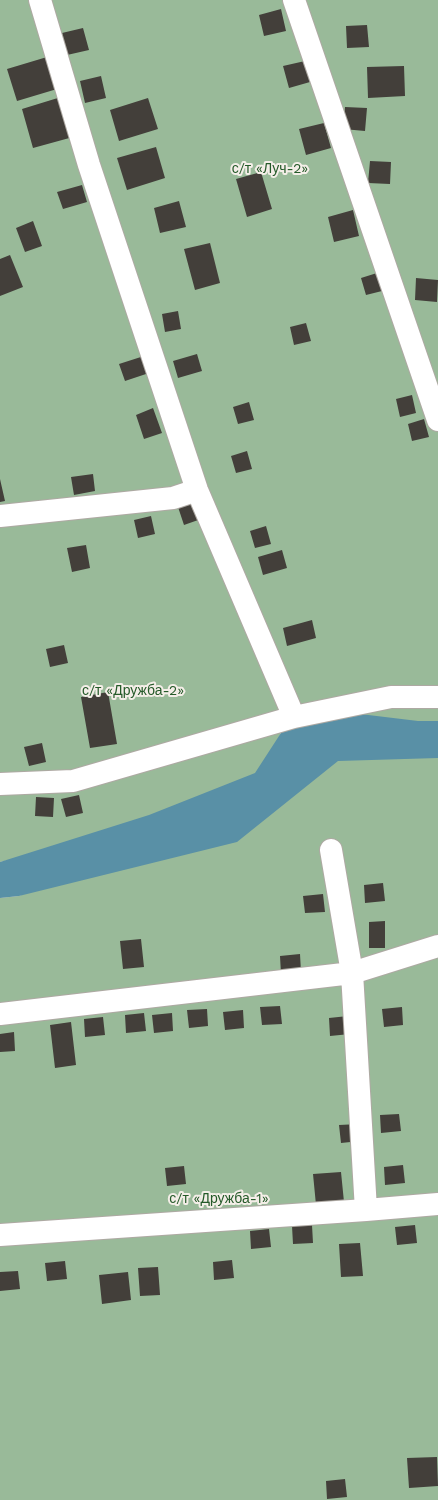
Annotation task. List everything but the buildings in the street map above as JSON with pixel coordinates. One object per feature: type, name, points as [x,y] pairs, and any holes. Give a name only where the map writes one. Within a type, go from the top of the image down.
[{"type":"street","points":[[40,0],[89,165],[197,490],[294,717]]},
{"type":"street","points":[[294,0],[438,420]]},
{"type":"street","points":[[0,516],[173,498],[197,490]]},
{"type":"street","points":[[0,784],[73,781],[294,717],[391,697],[438,697]]},
{"type":"street","points":[[331,850],[352,973],[366,1210]]},
{"type":"street","points":[[0,1014],[352,973],[438,946]]},
{"type":"street","points":[[0,1235],[438,1204]]},
{"type":"green space","name":"с/т «Дружба-2»","points":[[0,0],[37,0],[287,716],[263,781],[163,825],[0,862]]},
{"type":"green space","name":"с/т «Луч-2»","points":[[44,0],[438,0],[438,728],[299,711],[203,489]]},
{"type":"green space","name":"с/т «Дружба-1»","points":[[438,755],[438,1500],[0,1500],[0,898],[19,896],[333,759]]},
{"type":"water","points":[[327,710],[418,721],[438,721],[438,758],[338,761],[237,842],[19,896],[0,898],[0,862],[149,815],[255,773],[290,719]]}]
